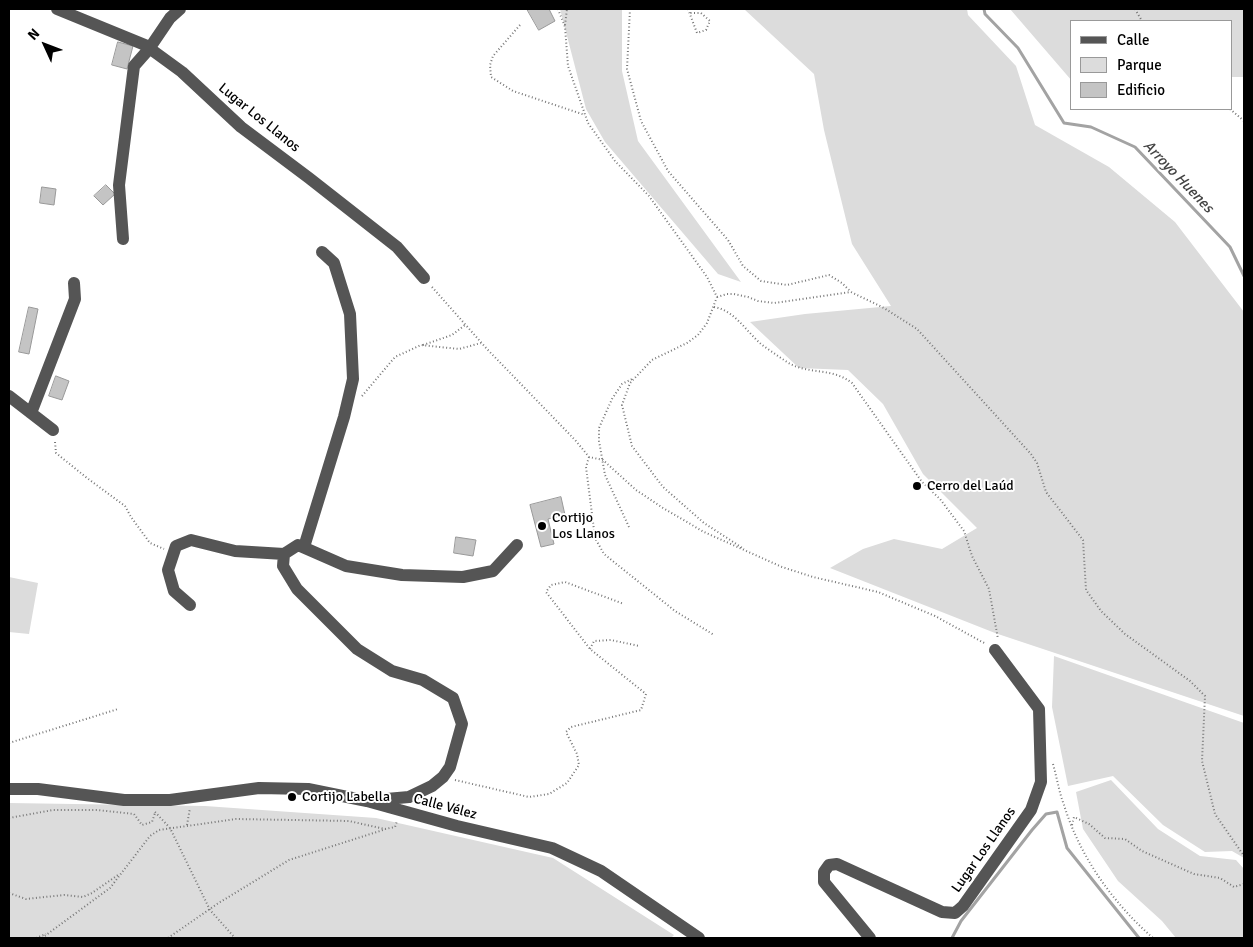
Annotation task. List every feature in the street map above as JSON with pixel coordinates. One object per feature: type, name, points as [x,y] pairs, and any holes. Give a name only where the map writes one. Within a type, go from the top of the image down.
[{"type":"street","name":"Lugar Los Llanos","points":[[57,9],[145,45],[182,72],[241,126],[397,247],[424,278]]},
{"type":"street","points":[[123,239],[119,185],[134,66],[149,49],[170,18],[180,9]]},
{"type":"street","points":[[304,548],[344,417],[353,379],[350,314],[334,263],[322,252]]},
{"type":"street","points":[[31,413],[75,299],[74,283]]},
{"type":"street","points":[[9,396],[53,430]]},
{"type":"street","points":[[190,606],[174,591],[168,570],[176,546],[191,540],[235,551],[284,554],[298,545],[346,566],[402,576],[463,577],[493,571],[517,545]]},
{"type":"street","points":[[284,554],[283,566],[297,589],[357,648],[392,671],[423,680],[453,698],[462,724],[450,767],[443,777],[432,786],[409,797],[367,801]]},
{"type":"street","name":"Lugar Los Llanos","points":[[870,938],[824,882],[824,872],[829,865],[837,864],[942,912],[955,913],[963,906],[1031,810],[1041,782],[1039,709],[995,650]]},
{"type":"street","name":"Calle Vélez","points":[[9,789],[38,789],[156,806],[191,797],[259,788],[308,789],[367,801],[457,826],[552,848],[602,871],[699,938]]},
{"type":"path","points":[[558,9],[565,27]]},
{"type":"path","points":[[567,9],[565,27],[568,66],[588,124],[615,161],[648,196],[707,277],[717,297],[714,307],[698,335],[687,343],[652,360],[630,383],[622,406],[632,446],[663,487],[704,523],[749,553]]},
{"type":"path","points":[[630,9],[627,69],[641,121],[668,171],[728,240],[743,266],[761,281],[787,285],[829,276],[842,283],[852,292],[884,308],[917,329],[1031,454],[1037,463],[1046,492],[1084,540],[1086,590],[1101,611],[1125,634],[1190,681],[1206,696],[1202,761],[1215,814],[1244,856]]},
{"type":"path","points":[[688,9],[697,33],[706,30],[710,21],[701,13],[690,13]]},
{"type":"path","points":[[1135,9],[1141,20]]},
{"type":"path","points":[[520,25],[493,56],[490,65],[491,77],[513,91],[585,115]]},
{"type":"path","points":[[1231,110],[1244,121]]},
{"type":"path","points":[[424,278],[481,343],[576,441],[589,457],[603,460],[636,490],[663,508],[704,532],[749,553],[782,567],[813,577],[878,592],[934,616],[978,638],[995,650],[998,644],[989,589],[972,556],[964,531],[940,499],[922,482],[852,383],[845,377],[830,372],[799,368],[788,363],[763,345],[723,308],[714,307]]},
{"type":"path","points":[[717,297],[734,294],[758,301],[774,303],[852,292]]},
{"type":"path","points":[[357,402],[395,357],[421,345],[452,335],[465,324]]},
{"type":"path","points":[[421,345],[459,348],[481,343]]},
{"type":"path","points":[[629,526],[605,475],[599,441],[599,428],[612,399],[622,384],[636,376]]},
{"type":"path","points":[[53,430],[56,453],[125,506],[150,544],[168,550],[176,546]]},
{"type":"path","points":[[589,457],[586,467],[595,538],[604,554],[674,611],[714,635]]},
{"type":"path","points":[[443,777],[529,797],[549,794],[567,783],[579,765],[577,754],[566,732],[571,727],[641,710],[646,694],[590,649],[546,592],[551,585],[565,582],[624,604]]},
{"type":"path","points":[[590,649],[594,641],[611,640],[639,646]]},
{"type":"path","points":[[9,743],[118,709]]},
{"type":"path","points":[[1053,762],[1064,806],[1082,851],[1107,890],[1153,938]]},
{"type":"path","points":[[187,825],[191,797]]},
{"type":"path","points":[[9,818],[53,810],[97,810],[134,814],[142,825],[152,822],[156,806]]},
{"type":"path","points":[[156,806],[170,828],[210,910],[235,938]]},
{"type":"path","points":[[168,938],[289,860],[395,827],[401,810]]},
{"type":"path","points":[[1072,825],[1074,817],[1089,824],[1105,838],[1125,839],[1142,851],[1194,874],[1220,878],[1234,887],[1244,884]]},
{"type":"path","points":[[42,938],[110,888],[150,836],[159,830],[236,819],[349,821],[385,829]]},
{"type":"path","points":[[9,893],[26,898],[64,895],[83,897],[121,873]]},
{"type":"path","points":[[36,938],[50,932]]},
{"type":"green space","points":[[560,9],[622,9],[622,71],[638,141],[741,282],[718,274],[605,142],[586,109]]},
{"type":"green space","points":[[744,9],[967,9],[968,15],[1016,66],[1035,125],[1109,167],[1175,222],[1244,312],[1244,716],[995,633],[830,568],[863,549],[894,539],[942,549],[977,528],[923,474],[883,404],[848,370],[799,368],[750,322],[805,314],[891,306],[852,244],[824,130],[814,74]]},
{"type":"green space","points":[[1010,9],[1244,9],[1244,77],[1233,77],[1233,20],[1070,20],[1070,79]]},
{"type":"green space","points":[[9,577],[38,583],[29,634],[9,632]]},
{"type":"green space","points":[[1054,656],[1244,723],[1244,858],[1232,851],[1205,852],[1163,825],[1113,776],[1068,786],[1052,707]]},
{"type":"green space","points":[[1111,780],[1158,829],[1200,856],[1236,860],[1244,869],[1244,938],[1176,938],[1162,921],[1118,881],[1083,829],[1076,792]]},
{"type":"green space","points":[[9,803],[205,806],[376,818],[553,858],[674,935],[671,938],[9,938]]},
{"type":"building","points":[[527,9],[549,9],[555,21],[539,30]]},
{"type":"building","points":[[118,42],[133,46],[127,69],[112,65]]},
{"type":"building","points":[[106,185],[115,194],[103,205],[94,196]]},
{"type":"building","points":[[42,187],[56,189],[54,205],[40,203]]},
{"type":"building","points":[[29,307],[38,309],[29,354],[19,352]]},
{"type":"building","points":[[56,376],[69,381],[62,400],[49,396]]},
{"type":"building","points":[[561,497],[565,515],[548,519],[554,544],[541,547],[530,505]]},
{"type":"building","points":[[456,537],[476,540],[473,556],[454,553]]},
{"type":"waterway","name":"Arroyo Huenes","points":[[984,9],[985,14],[1018,48],[1064,123],[1091,127],[1135,147],[1230,247],[1244,276]]},
{"type":"waterway","points":[[952,938],[961,921],[1032,830],[1046,814],[1057,812],[1067,848],[1139,938]]},
{"type":"place","name":"Cerro del Laúd","points":[[917,486]]},
{"type":"place","name":"Cortijo Los Llanos","points":[[542,526]]},
{"type":"place","name":"Cortijo Labella","points":[[292,797]]}]
